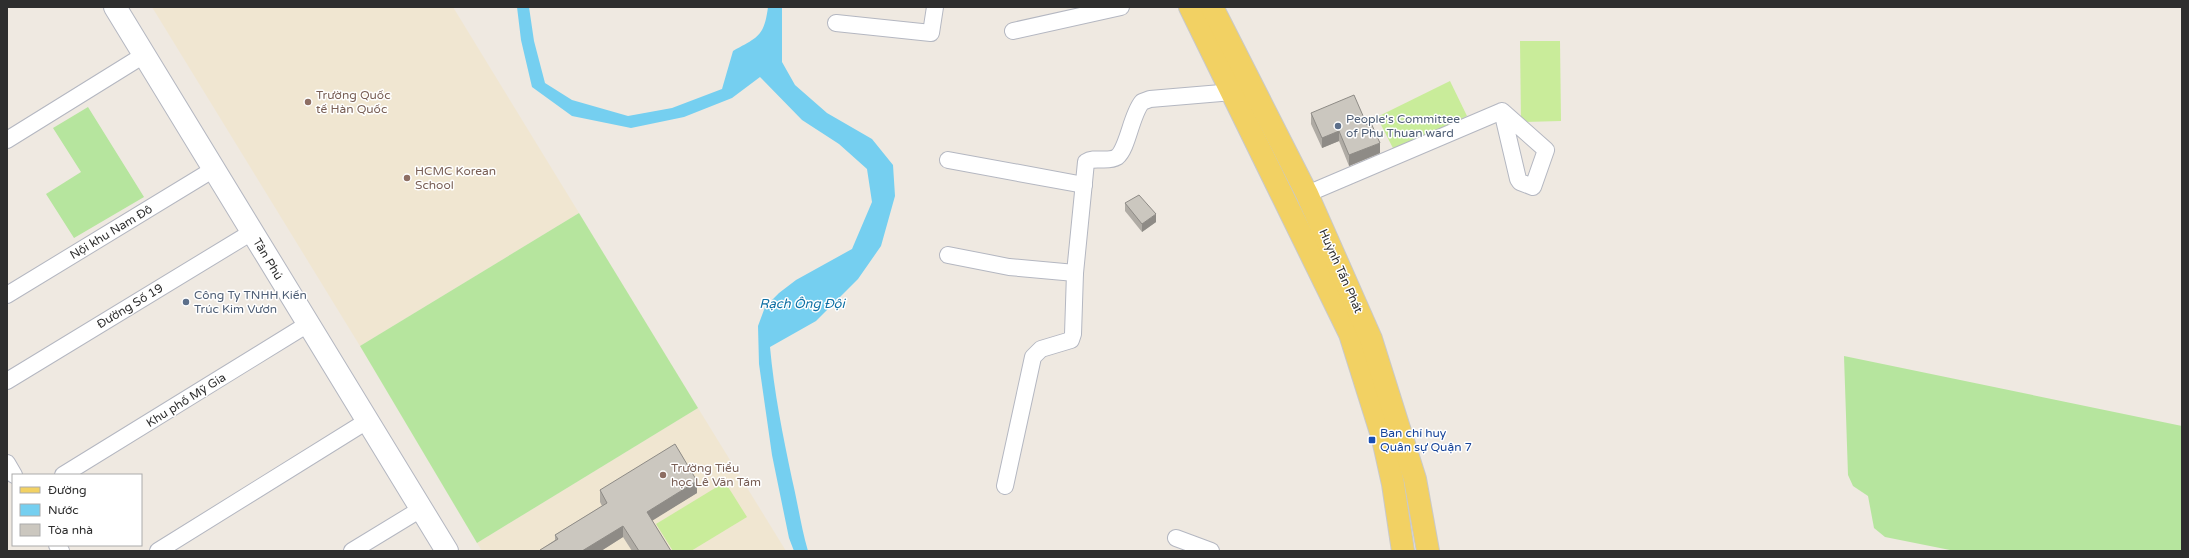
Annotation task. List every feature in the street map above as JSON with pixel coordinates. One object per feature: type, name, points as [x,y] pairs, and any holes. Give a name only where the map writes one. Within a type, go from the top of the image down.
[{"type":"main road","name":"Huỳnh Tấn Phát","points":[[1190,7],[1242,97],[1307,194],[1371,339],[1415,479],[1428,551]]},
{"type":"main road","name":"Huỳnh Tấn Phát","points":[[1212,7],[1242,97],[1286,203],[1350,334],[1382,439],[1393,484],[1403,551]]},
{"type":"main road","points":[[1286,203],[1307,194]]},
{"type":"street","name":"Tân Phú","points":[[115,7],[447,551]]},
{"type":"street","points":[[836,23],[931,34],[935,7]]},
{"type":"street","points":[[1012,31],[1121,7]]},
{"type":"street","points":[[7,140],[144,55]]},
{"type":"street","points":[[1005,486],[1034,356],[1041,349],[1071,340],[1075,273],[1086,162],[1090,160],[1109,160],[1120,153],[1142,102],[1150,99],[1242,97]]},
{"type":"street","points":[[1307,194],[1502,111]]},
{"type":"street","points":[[1502,111],[1546,150],[1533,187],[1520,182],[1518,179],[1502,111]]},
{"type":"street","points":[[948,160],[1084,184]]},
{"type":"street","name":"Nội khu Nam Đô","points":[[7,295],[214,169]]},
{"type":"street","name":"Đường Số 19","points":[[7,381],[252,232]]},
{"type":"street","points":[[948,256],[1009,268],[1075,273]]},
{"type":"street","name":"Khu phố Mỹ Gia","points":[[65,474],[308,324]]},
{"type":"street","points":[[158,551],[368,421]]},
{"type":"street","points":[[7,463],[13,474]]},
{"type":"street","points":[[352,551],[421,509]]},
{"type":"street","points":[[1176,538],[1211,551]]},
{"type":"shaded area","name":"HCMC Korean School","points":[[152,7],[453,7],[579,213],[360,346]]},
{"type":"shaded area","name":"Trường Tiểu học Lê Văn Tám","points":[[698,408],[786,551],[482,551],[477,543]]},
{"type":"green space","points":[[1520,41],[1560,41],[1561,121],[1521,122]]},
{"type":"green space","points":[[1450,81],[1467,116],[1395,152],[1377,117]]},
{"type":"green space","points":[[88,107],[144,197],[74,238],[46,194],[81,172],[53,128]]},
{"type":"green space","points":[[579,213],[698,408],[477,543],[360,346]]},
{"type":"green space","points":[[1844,356],[2182,426],[2182,551],[1955,551],[1885,537],[1874,528],[1868,496],[1853,486],[1848,475]]},
{"type":"green space","points":[[725,482],[747,517],[691,551],[673,551],[656,524]]},
{"type":"water","name":"Rạch Ông Đội","points":[[517,7],[529,7],[534,41],[545,83],[572,100],[628,116],[672,108],[722,89],[733,51],[754,39],[762,30],[768,7],[782,7],[782,62],[795,85],[827,113],[872,139],[893,165],[895,196],[881,246],[858,279],[816,321],[770,347],[782,430],[808,551],[794,551],[789,538],[772,455],[759,364],[758,326],[765,307],[779,293],[796,280],[852,249],[872,202],[867,169],[839,144],[802,120],[760,77],[732,98],[684,117],[631,128],[572,116],[532,87],[521,40]]},
{"type":"building","points":[[1354,95],[1367,125],[1371,123],[1380,143],[1349,155],[1339,131],[1322,138],[1311,113]]},
{"type":"building","points":[[1139,195],[1156,214],[1142,224],[1125,203]]},
{"type":"building","points":[[675,444],[697,481],[647,512],[671,551],[639,551],[623,526],[582,551],[540,550],[558,539],[555,535],[607,503],[600,490]]},
{"type":"place","name":"Trường Quốc tế Hàn Quốc","points":[[308,102]]},
{"type":"place","name":"People's Committee of Phu Thuan ward","points":[[1338,126]]},
{"type":"place","name":"HCMC Korean School","points":[[407,178]]},
{"type":"place","name":"Công Ty TNHH Kiến Trúc Kim Vươn","points":[[186,302]]},
{"type":"place","name":"Ban chỉ huy Quân sự Quận 7","points":[[1372,440]]},
{"type":"place","name":"Trường Tiểu học Lê Văn Tám","points":[[663,475]]}]
